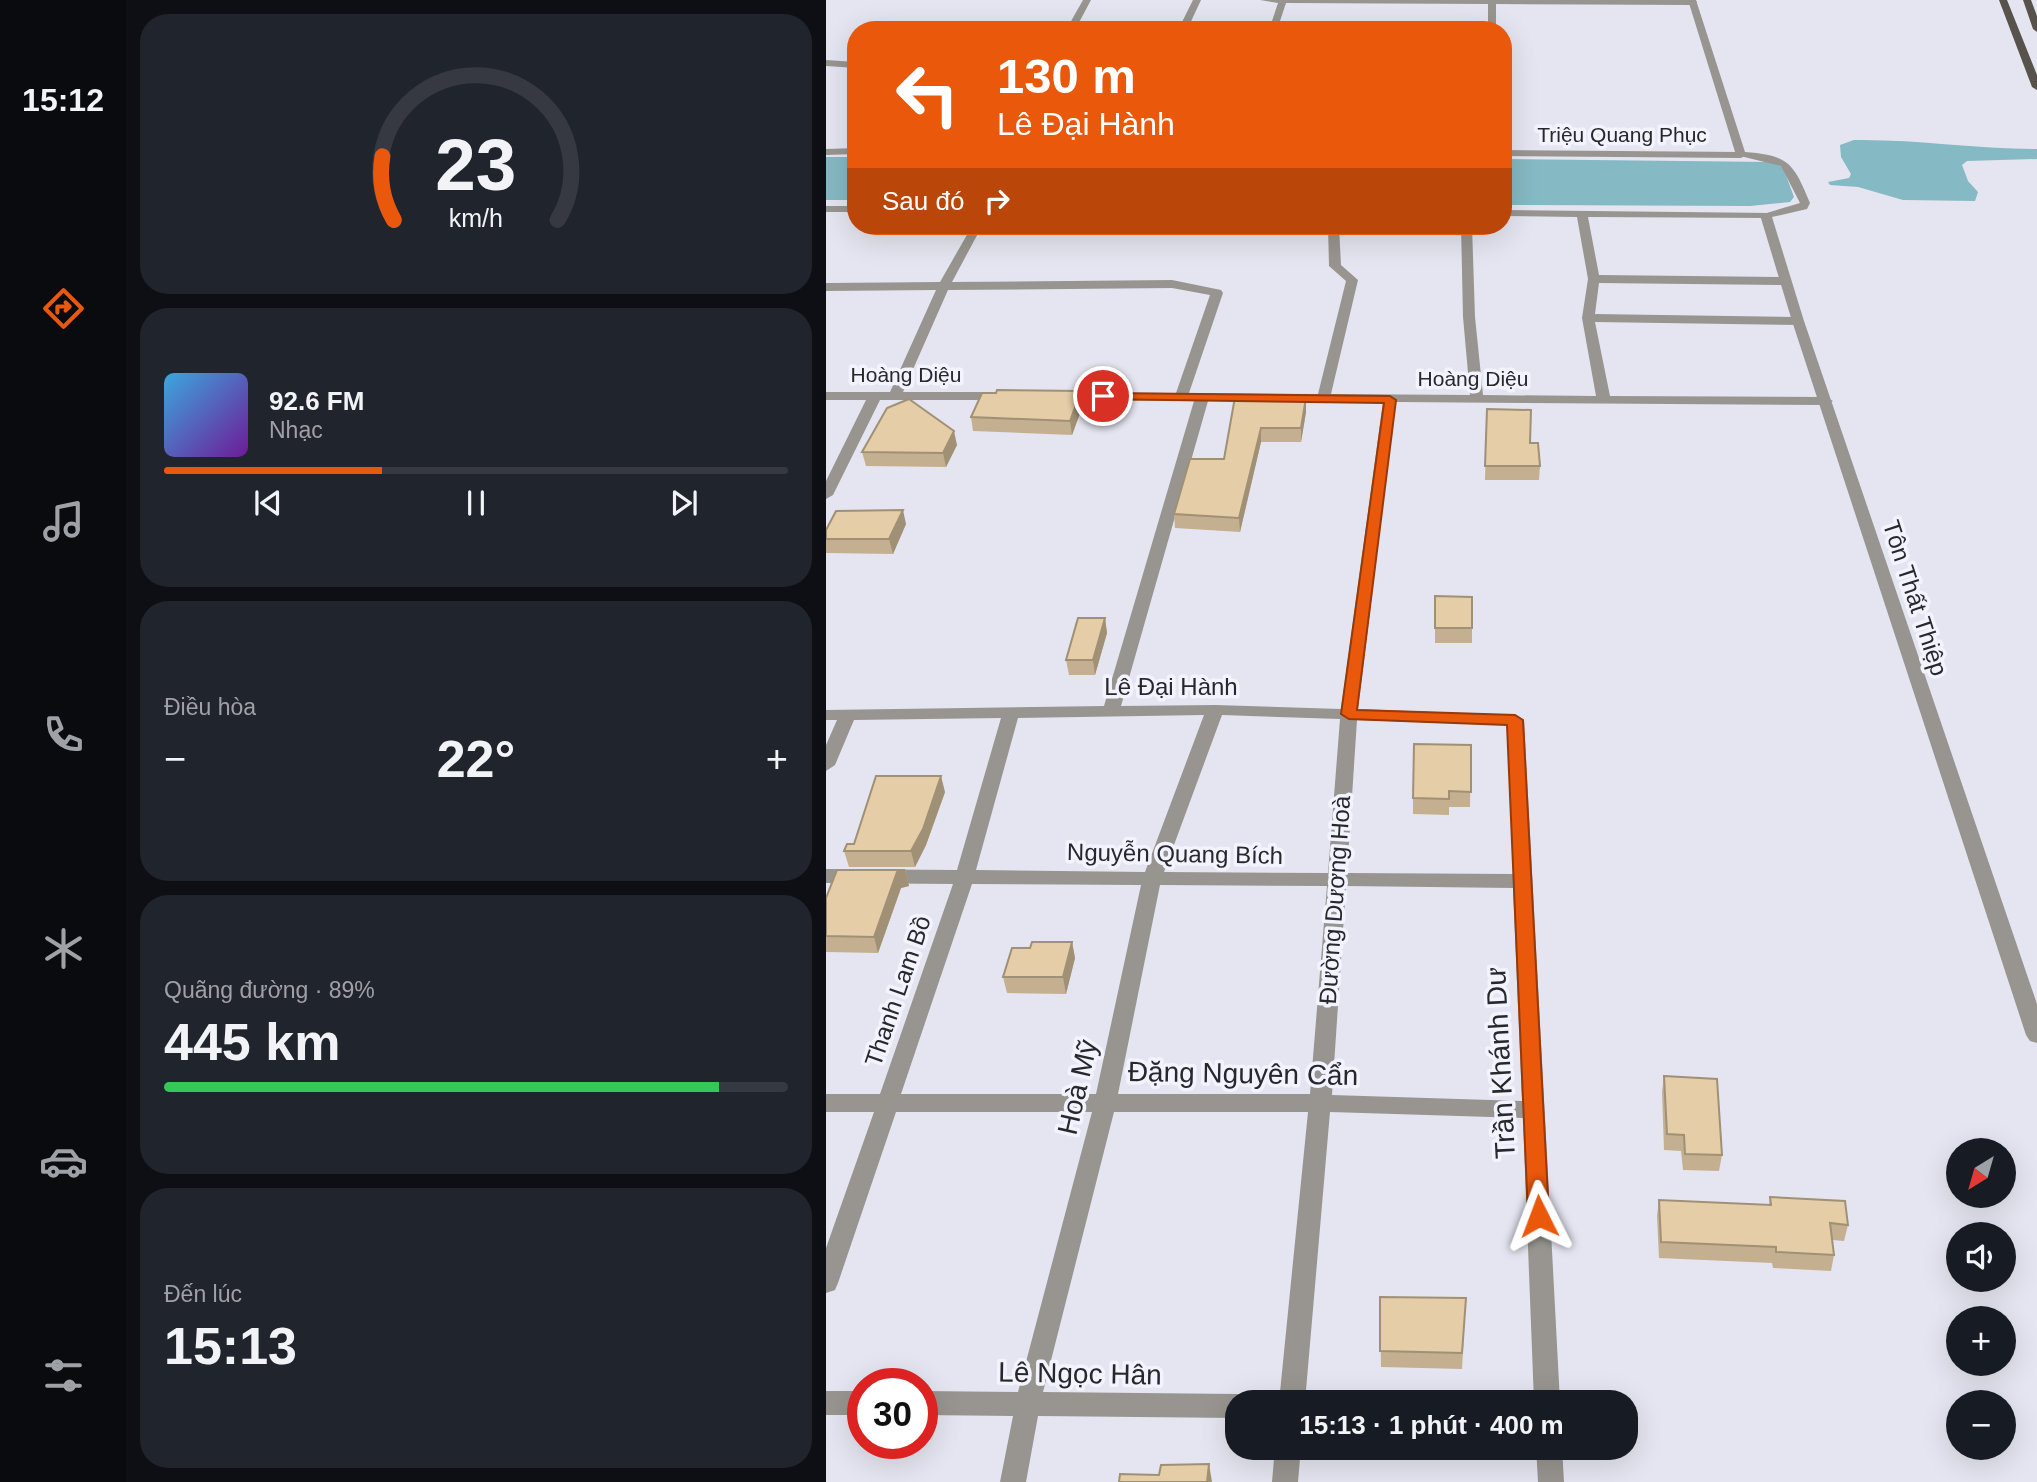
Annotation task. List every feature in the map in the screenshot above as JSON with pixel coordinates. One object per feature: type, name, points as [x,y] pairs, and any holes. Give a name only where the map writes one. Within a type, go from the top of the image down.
[{"type":"main road","points":[[2003,0],[2037,87]]},
{"type":"main road","points":[[2027,0],[2037,29]]},
{"type":"street","points":[[1075,21],[1087,0]]},
{"type":"street","points":[[1186,21],[1197,0]]},
{"type":"street","points":[[1264,0],[1693,1],[1741,155],[1779,160],[1790,166],[1805,202],[1803,207],[1766,215],[1512,214]]},
{"type":"street","points":[[1276,21],[1283,0]]},
{"type":"street","points":[[1492,1],[1492,21]]},
{"type":"street","points":[[844,64],[847,61]]},
{"type":"street","points":[[826,63],[847,64]]},
{"type":"street","points":[[826,152],[847,151]]},
{"type":"street","name":"Triệu Quang Phục","points":[[1512,153],[1741,155]]},
{"type":"street","points":[[826,209],[847,209]]},
{"type":"street","points":[[1582,214],[1594,279],[1588,318],[1604,401]]},
{"type":"street","name":"Tôn Thất Thiệp","points":[[1766,215],[1798,321],[2037,1035]]},
{"type":"street","points":[[895,396],[944,286],[972,235]]},
{"type":"street","points":[[1323,399],[1352,280],[1335,266],[1334,235]]},
{"type":"street","points":[[1467,235],[1469,317],[1477,400]]},
{"type":"street","points":[[1594,279],[1786,281]]},
{"type":"street","points":[[826,286],[1172,284],[1217,293],[1181,397]]},
{"type":"street","points":[[1588,318],[1798,321]]},
{"type":"street","name":"Hoàng Diệu","points":[[826,396],[1017,396]]},
{"type":"street","points":[[826,495],[875,396]]},
{"type":"street","name":"Hoàng Diệu","points":[[1045,396],[1826,401]]},
{"type":"street","points":[[1111,710],[1202,397]]},
{"type":"street","name":"Đường Dương Hoà","points":[[1293,1390],[1320,1103],[1349,714],[1390,400]]},
{"type":"street","name":"Lê Đại Hành","points":[[826,715],[1216,710],[1515,720]]},
{"type":"street","name":"Hoà Mỹ","points":[[1013,1482],[1028,1403],[1106,1101],[1152,877],[1216,710]]},
{"type":"street","name":"Thanh Lam Bồ","points":[[826,1283],[965,876],[1011,713]]},
{"type":"street","points":[[826,765],[848,715]]},
{"type":"street","name":"Trần Khánh Dư","points":[[1515,720],[1546,1390]]},
{"type":"street","name":"Nguyễn Quang Bích","points":[[826,876],[1522,881]]},
{"type":"street","name":"Đặng Nguyên Cẩn","points":[[826,1103],[1320,1103],[1534,1110]]},
{"type":"street","points":[[826,1403],[847,1403]]},
{"type":"street","name":"Lê Ngọc Hân","points":[[938,1403],[1225,1406]]},
{"type":"street","points":[[1285,1482],[1287,1460]]},
{"type":"street","points":[[1550,1460],[1551,1482]]},
{"type":"water","points":[[1854,140],[2037,149],[2037,159],[1967,161],[1962,165],[1968,181],[1978,192],[1975,201],[1903,200],[1858,187],[1830,185],[1828,182],[1849,178],[1851,174],[1841,157],[1840,145]]},
{"type":"water","points":[[826,157],[847,157],[847,200],[826,200]]},
{"type":"water","points":[[1512,159],[1773,162],[1783,167],[1794,197],[1790,202],[1750,206],[1512,205]]},
{"type":"building","points":[[997,390],[1081,391],[1070,421],[971,417],[982,393],[996,393]]},
{"type":"building","points":[[1235,397],[1306,398],[1301,428],[1261,428],[1239,518],[1174,514],[1190,459],[1224,459]]},
{"type":"building","points":[[909,399],[954,431],[943,453],[862,452],[887,408]]},
{"type":"building","points":[[1487,409],[1531,410],[1530,443],[1538,443],[1540,466],[1485,466]]},
{"type":"building","points":[[903,510],[889,539],[826,539],[826,530],[836,511]]},
{"type":"building","points":[[1435,596],[1472,597],[1472,628],[1435,628]]},
{"type":"building","points":[[1078,618],[1105,618],[1093,660],[1066,660]]},
{"type":"building","points":[[1414,744],[1471,745],[1471,792],[1449,791],[1449,799],[1413,798]]},
{"type":"building","points":[[876,776],[941,776],[923,829],[911,851],[844,851],[847,844],[854,844]]},
{"type":"building","points":[[837,870],[905,870],[897,872],[874,937],[826,936],[826,898]]},
{"type":"building","points":[[1032,942],[1072,942],[1063,977],[1003,977],[1012,948],[1030,948]]},
{"type":"building","points":[[1664,1076],[1717,1079],[1722,1155],[1685,1154],[1684,1135],[1667,1134]]},
{"type":"building","points":[[1770,1197],[1845,1201],[1848,1225],[1830,1223],[1834,1255],[1776,1252],[1776,1247],[1661,1242],[1659,1200],[1771,1205]]},
{"type":"building","points":[[1380,1297],[1466,1298],[1462,1353],[1380,1351]]},
{"type":"building","points":[[1209,1464],[1207,1482],[1119,1482],[1120,1474],[1159,1475],[1161,1465]]},
{"type":"route","points":[[1103,396],[1390,400],[1349,714],[1515,720],[1539,1216]]}]
